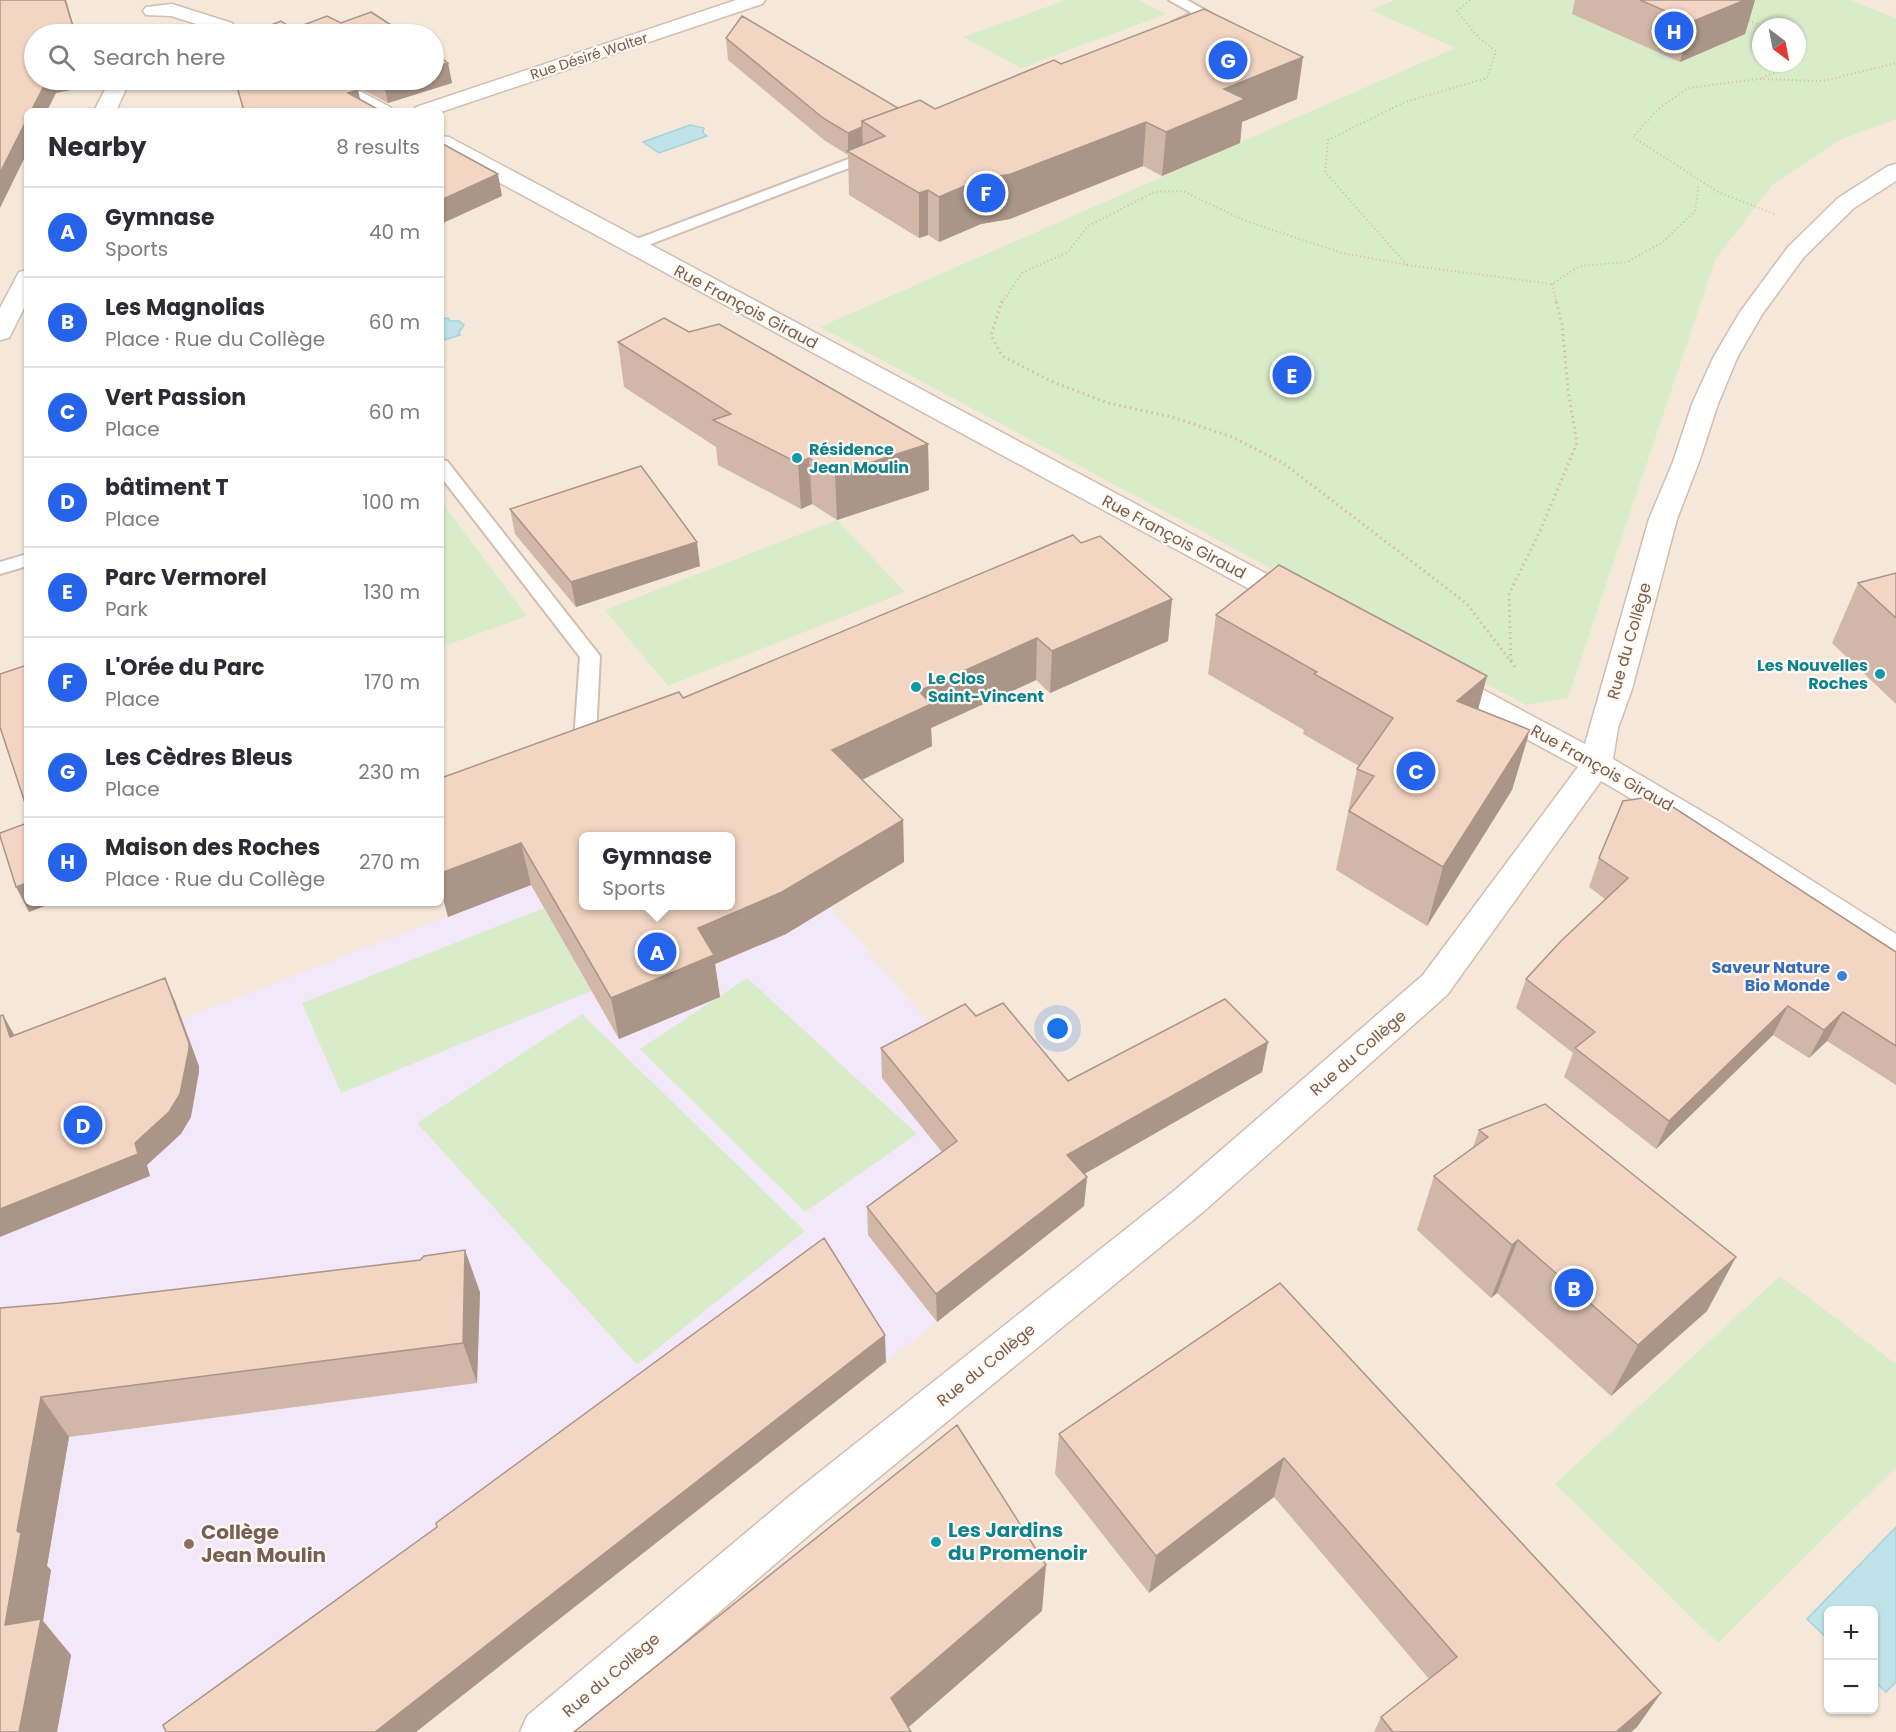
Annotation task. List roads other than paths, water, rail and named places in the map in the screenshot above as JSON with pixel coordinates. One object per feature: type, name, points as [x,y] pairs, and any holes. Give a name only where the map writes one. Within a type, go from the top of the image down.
[{"type":"street","points":[[194,0],[223,24]]},
{"type":"street","name":"Rue Désiré Walter","points":[[432,108],[755,0]]},
{"type":"street","points":[[152,13],[172,10],[212,24]]},
{"type":"street","points":[[106,108],[115,90]]},
{"type":"street","points":[[343,90],[377,108]]},
{"type":"street","name":"Rue François Giraud","points":[[444,144],[1318,614]]},
{"type":"street","name":"Rue du Collège","points":[[543,1732],[807,1509],[1189,1201],[1435,985],[1597,764],[1603,728],[1617,689],[1663,519],[1686,462],[1705,404],[1726,356],[1752,312],[1796,252],[1846,203],[1896,171]]},
{"type":"street","points":[[0,316],[15,294]]},
{"type":"street","points":[[0,333],[15,294]]},
{"type":"street","name":"Rue François Giraud","points":[[1424,671],[1597,764],[1709,830],[1896,951]]},
{"type":"lane","points":[[1160,29],[1203,13],[1176,0]]},
{"type":"lane","points":[[632,246],[888,148]]},
{"type":"lane","points":[[444,469],[590,656],[584,755],[562,763]]},
{"type":"lane","points":[[0,568],[24,561]]},
{"type":"water","points":[[690,125],[704,128],[703,133],[707,136],[659,153],[643,142]]},
{"type":"water","points":[[444,319],[459,321],[464,325],[459,332],[460,335],[444,340]]},
{"type":"water","points":[[1896,1527],[1896,1682],[1886,1692],[1878,1685],[1878,1606],[1824,1606],[1824,1635],[1807,1619]]},
{"type":"place","name":"Maison des Roches","points":[[1674,31]]},
{"type":"place","name":"Les Cèdres Bleus","points":[[1228,60]]},
{"type":"place","name":"L'Orée du Parc","points":[[986,193]]},
{"type":"place","name":"Parc Vermorel","points":[[1292,375]]},
{"type":"place","name":"Résidence Jean Moulin","points":[[797,458]]},
{"type":"place","name":"Les Nouvelles Roches","points":[[1880,674]]},
{"type":"place","name":"Le Clos Saint-Vincent","points":[[916,687]]},
{"type":"place","name":"Vert Passion","points":[[1416,771]]},
{"type":"place","name":"Gymnase","points":[[657,952]]},
{"type":"place","name":"Saveur Nature Bio Monde","points":[[1842,976]]},
{"type":"place","name":"bâtiment T","points":[[83,1125]]},
{"type":"place","name":"Les Magnolias","points":[[1574,1288]]},
{"type":"place","name":"Les Jardins du Promenoir","points":[[936,1542]]},
{"type":"place","name":"Collège Jean Moulin","points":[[189,1544]]}]
